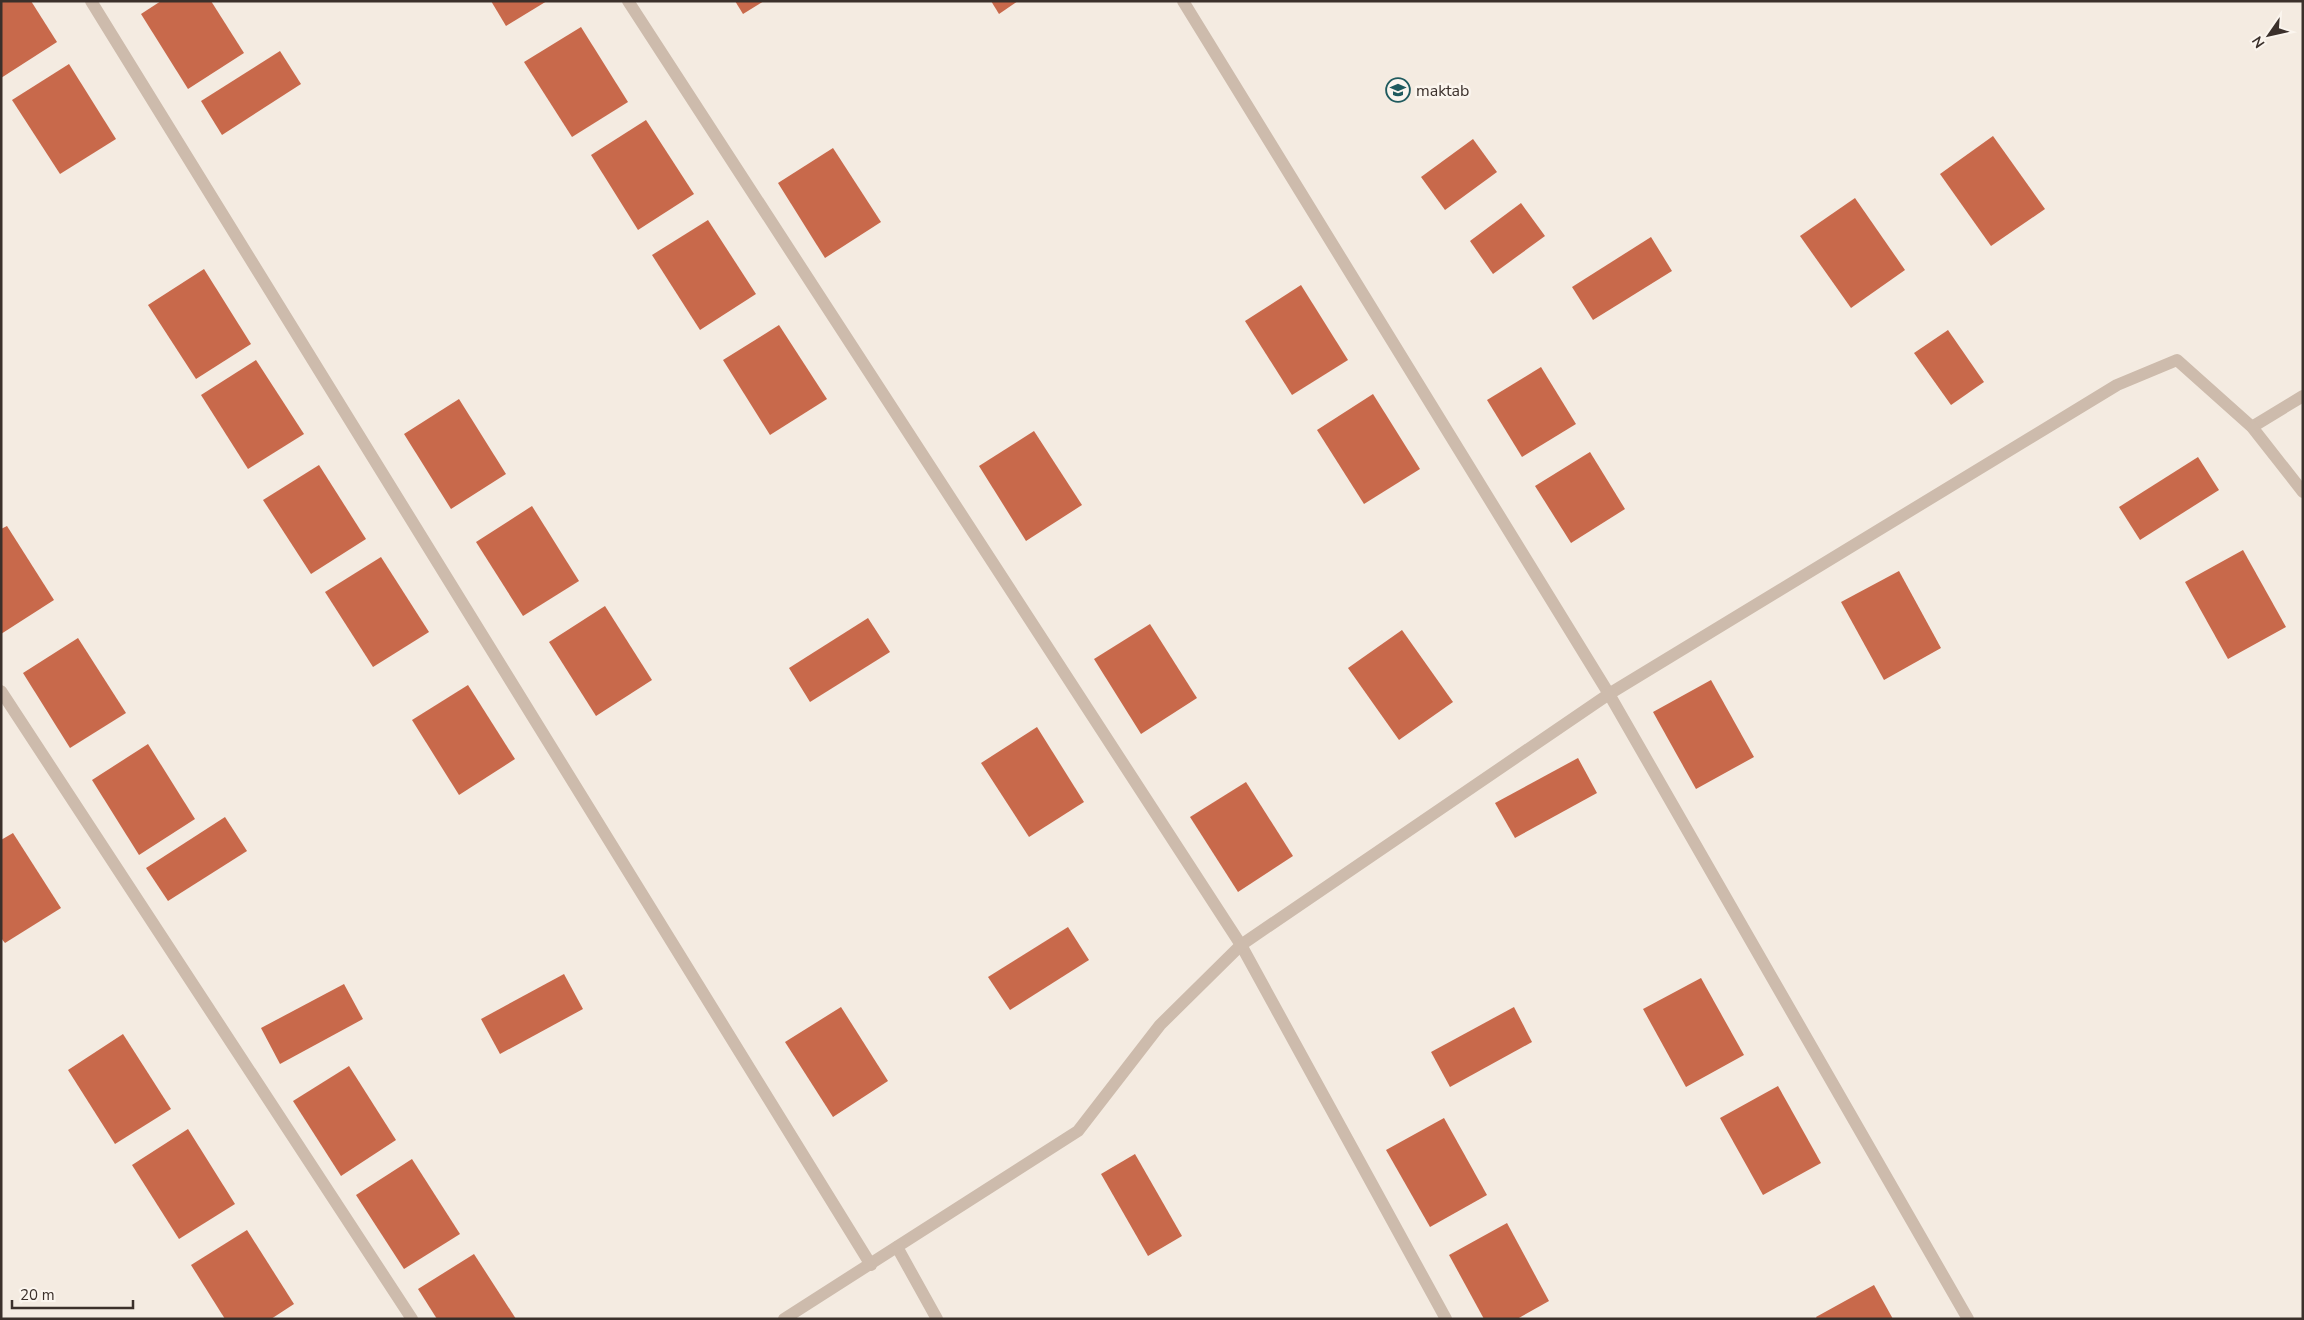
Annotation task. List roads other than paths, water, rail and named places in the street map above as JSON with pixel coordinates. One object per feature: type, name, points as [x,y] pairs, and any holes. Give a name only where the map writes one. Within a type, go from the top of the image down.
[{"type":"street","points":[[91,1],[871,1265]]},
{"type":"street","points":[[628,1],[1241,945],[1446,1319]]},
{"type":"street","points":[[1183,1],[1609,694],[1968,1319]]},
{"type":"street","points":[[784,1319],[1078,1131],[1160,1025],[1241,945],[1609,694],[2117,385],[2177,360],[2252,427],[2303,492]]},
{"type":"street","points":[[2252,427],[2303,396]]},
{"type":"street","points":[[1,691],[412,1319]]},
{"type":"street","points":[[897,1247],[937,1319]]},
{"type":"place","name":"maktab","points":[[1398,90]]}]
